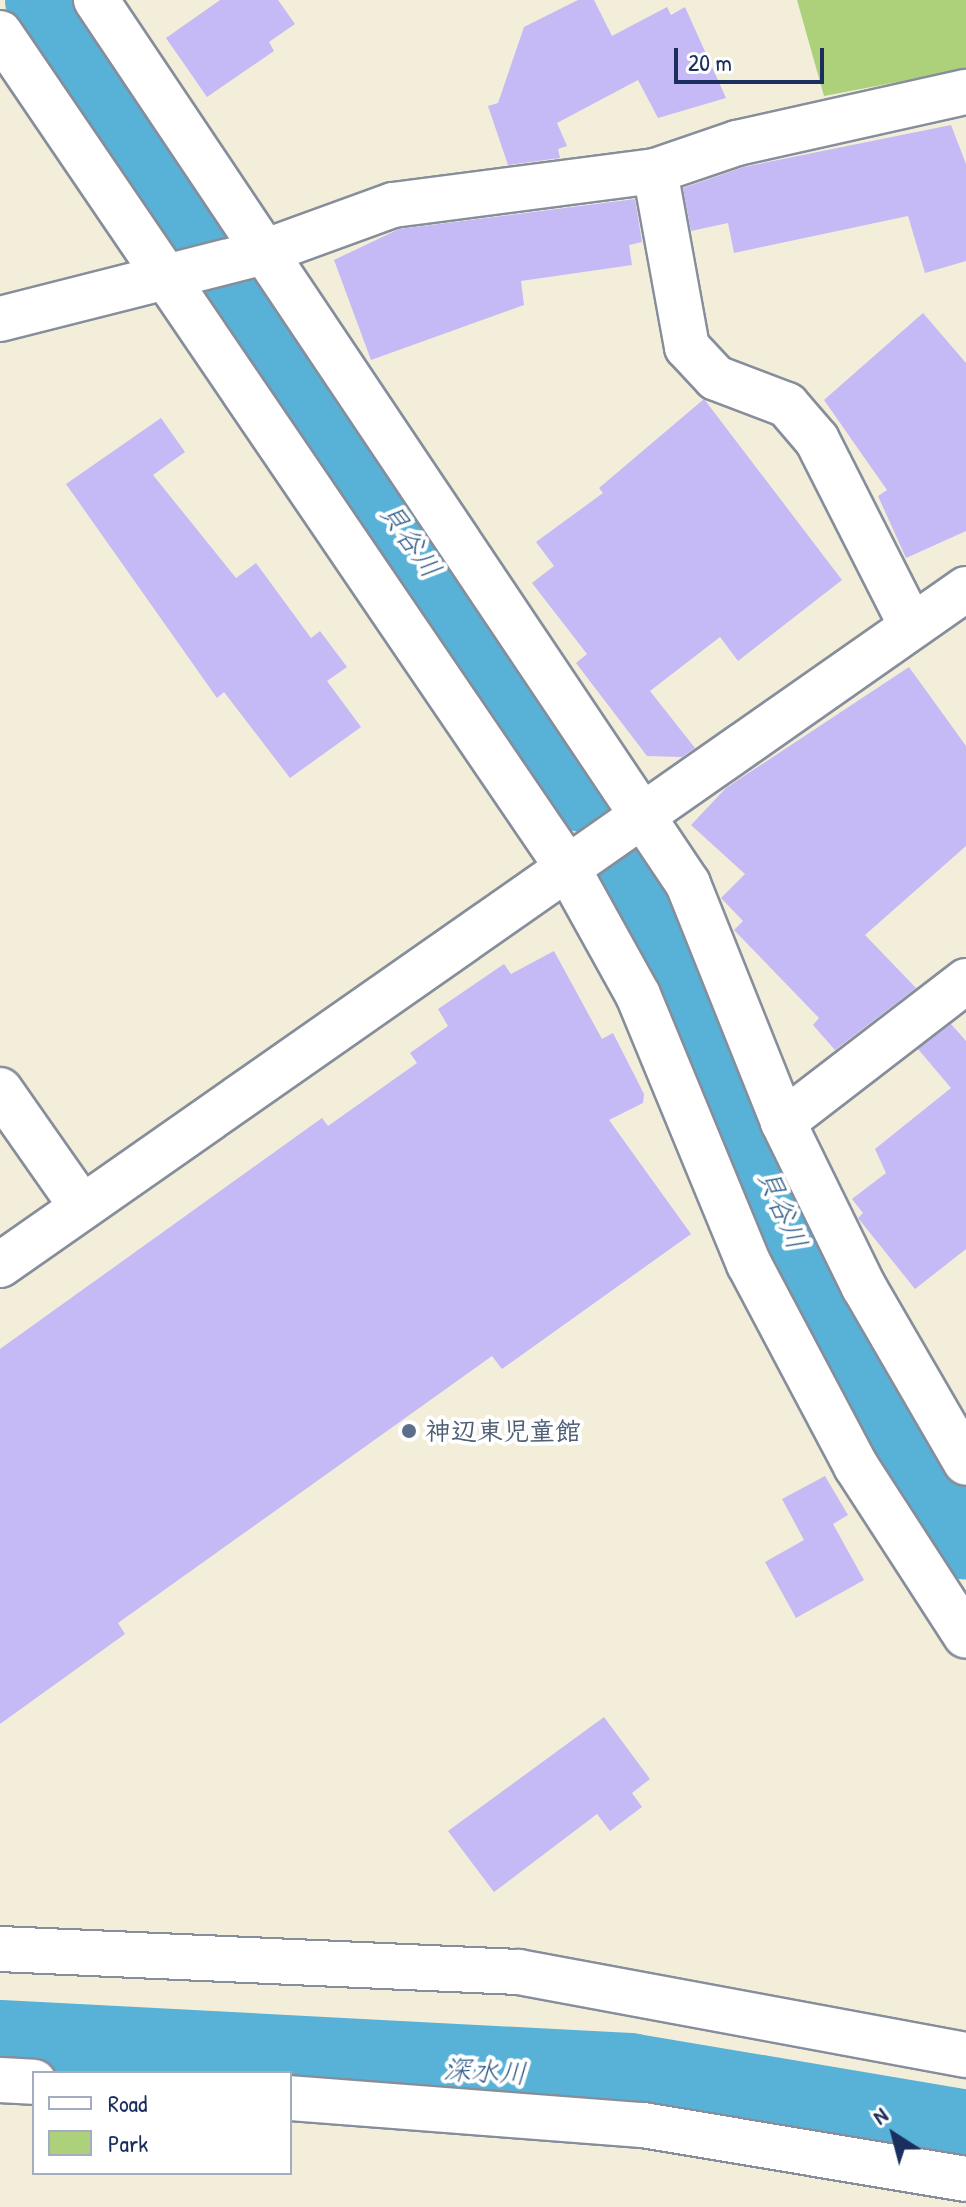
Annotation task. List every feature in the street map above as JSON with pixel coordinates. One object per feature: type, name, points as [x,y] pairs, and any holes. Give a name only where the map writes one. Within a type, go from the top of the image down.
[{"type":"street","points":[[96,0],[261,253],[644,812],[688,884],[783,1122],[864,1287],[966,1463]]},
{"type":"street","points":[[0,33],[171,278],[567,867],[638,995],[749,1264],[856,1466],[966,1636]]},
{"type":"street","points":[[0,319],[261,253],[439,194],[655,171],[737,143],[966,92]]},
{"type":"street","points":[[655,171],[687,347],[716,378],[787,405],[817,440],[911,625]]},
{"type":"street","points":[[0,1265],[966,589]]},
{"type":"street","points":[[783,1122],[966,981]]},
{"type":"street","points":[[0,1090],[82,1207]]},
{"type":"street","points":[[0,1949],[518,1972],[966,2055]]},
{"type":"street","points":[[0,2080],[32,2082]]},
{"type":"street","points":[[292,2098],[643,2125],[966,2179]]},
{"type":"green space","points":[[797,0],[966,0],[966,69],[824,96]]},
{"type":"building","points":[[220,0],[278,0],[295,24],[269,42],[274,51],[207,97],[166,38]]},
{"type":"building","points":[[578,0],[594,0],[612,36],[667,7],[671,15],[685,7],[726,98],[658,118],[638,80],[557,123],[567,146],[558,149],[560,158],[508,165],[488,106],[498,103],[524,27]]},
{"type":"building","points":[[951,125],[966,164],[966,261],[925,273],[908,216],[734,253],[728,223],[691,231],[683,188],[744,167]]},
{"type":"building","points":[[635,199],[642,242],[629,245],[632,265],[521,281],[524,305],[371,360],[334,260],[399,229]]},
{"type":"building","points":[[923,313],[966,363],[966,531],[906,558],[878,496],[887,490],[824,400]]},
{"type":"building","points":[[704,399],[842,580],[738,661],[720,637],[650,691],[695,748],[682,757],[647,756],[576,663],[587,654],[532,583],[554,566],[536,542],[603,493],[599,488]]},
{"type":"building","points":[[161,418],[185,452],[153,475],[236,578],[256,563],[311,638],[320,631],[347,667],[327,681],[361,727],[290,778],[224,692],[217,698],[66,484]]},
{"type":"building","points":[[909,667],[966,746],[966,846],[865,935],[916,988],[835,1050],[813,1025],[819,1018],[734,930],[743,921],[721,898],[745,874],[691,825],[726,788]]},
{"type":"building","points":[[554,951],[602,1039],[613,1033],[644,1094],[643,1103],[609,1120],[691,1234],[502,1369],[492,1356],[118,1623],[125,1634],[0,1724],[0,1349],[322,1118],[328,1126],[417,1063],[410,1053],[448,1026],[438,1009],[504,964],[511,974]]},
{"type":"building","points":[[951,1024],[966,1041],[966,1249],[915,1289],[858,1218],[863,1213],[852,1199],[886,1173],[875,1149],[951,1088],[918,1049]]},
{"type":"building","points":[[825,1476],[848,1515],[833,1524],[864,1580],[796,1618],[765,1562],[804,1540],[782,1499]]},
{"type":"building","points":[[604,1717],[650,1779],[632,1793],[642,1807],[610,1831],[597,1814],[494,1892],[448,1831]]},
{"type":"waterway","name":"貝谷川","points":[[50,0],[188,219]]},
{"type":"waterway","name":"貝谷川","points":[[235,291],[586,788]]},
{"type":"waterway","name":"貝谷川","points":[[634,866],[834,1327],[966,1534]]},
{"type":"waterway","name":"深水川","points":[[0,2045],[629,2078],[966,2135]]},
{"type":"place","name":"神辺東児童館","points":[[409,1431]]}]
